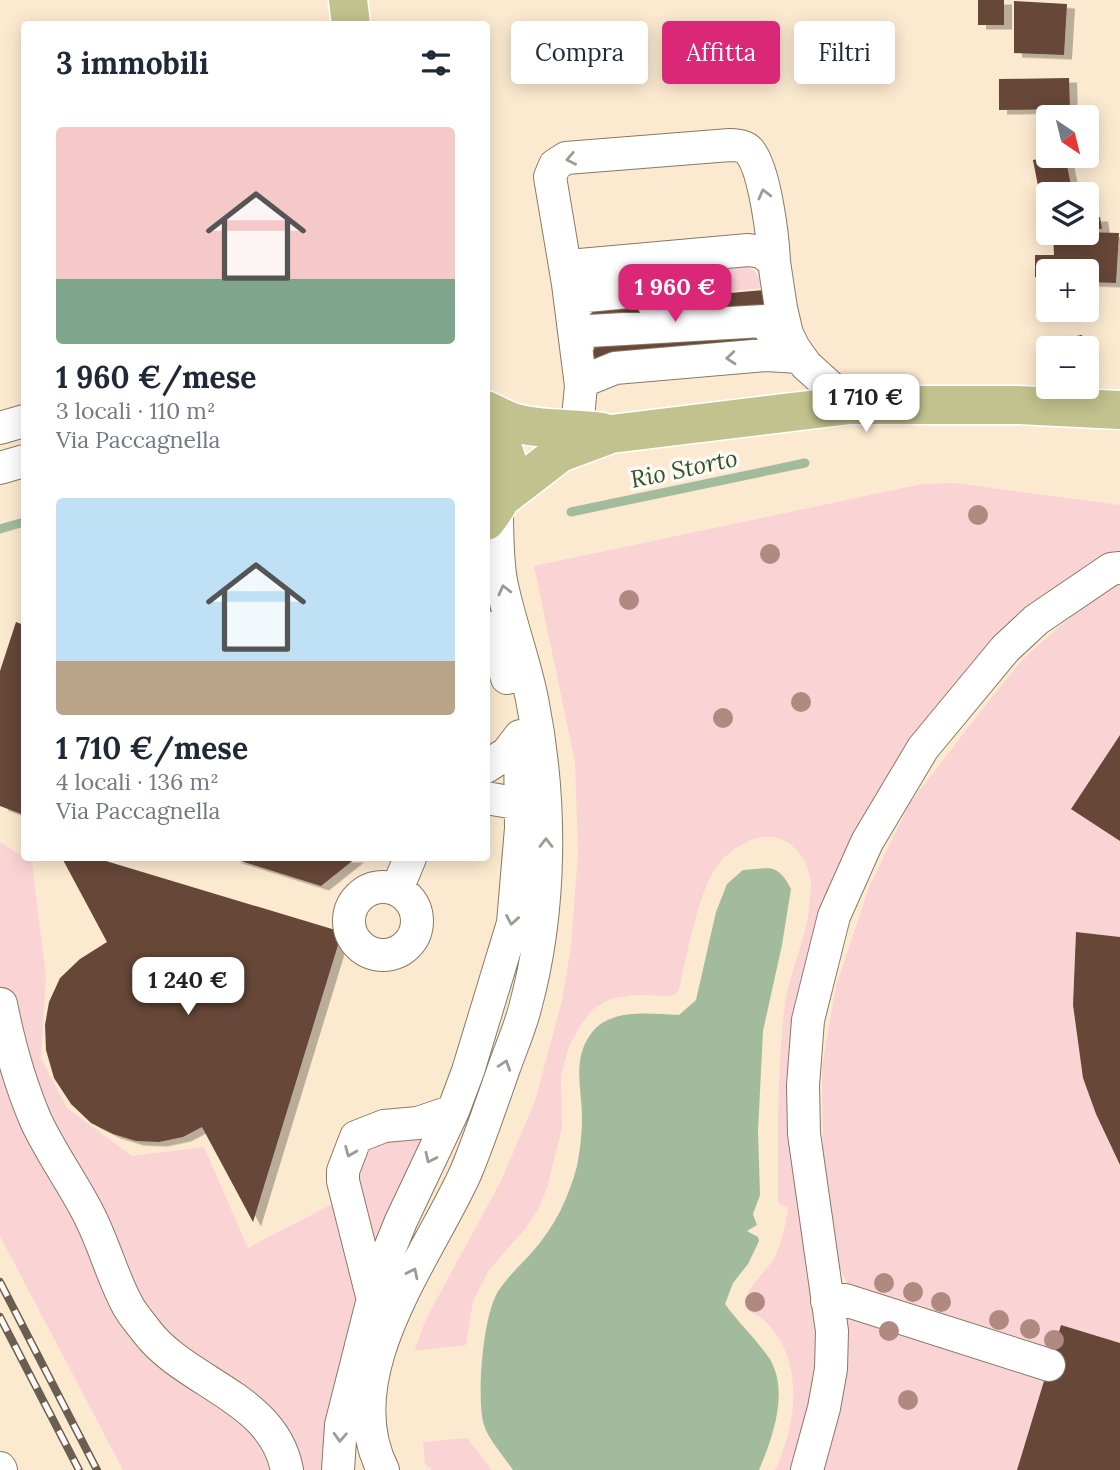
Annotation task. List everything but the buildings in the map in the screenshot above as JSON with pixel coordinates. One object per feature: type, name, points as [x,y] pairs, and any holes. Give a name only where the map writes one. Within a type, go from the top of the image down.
[{"type":"main road","points":[[348,0],[351,21]]},
{"type":"main road","points":[[490,412],[522,425],[594,431],[850,405],[1018,405],[1120,410]]},
{"type":"main road","points":[[490,426],[505,448],[508,460],[496,508]]},
{"type":"main road","points":[[496,508],[561,453],[594,431]]},
{"type":"street","points":[[594,431],[581,386],[550,177],[555,164],[566,158],[730,145],[744,147],[752,155],[769,211],[774,262],[787,334],[794,356]]},
{"type":"street","points":[[667,324],[650,298],[639,291],[586,296],[577,304],[570,298],[570,272],[580,265],[748,250],[762,252],[774,262]]},
{"type":"street","points":[[577,346],[589,331],[667,324],[764,321],[794,356],[850,405]]},
{"type":"street","points":[[581,386],[597,374],[615,369],[766,355],[794,356]]},
{"type":"street","points":[[0,428],[21,422]]},
{"type":"street","points":[[0,468],[21,462]]},
{"type":"street","points":[[383,1470],[368,1425],[368,1397],[384,1334],[465,1172],[525,1008],[542,925],[546,842],[542,767],[532,698],[501,581],[496,508]]},
{"type":"street","points":[[807,1470],[818,1436],[831,1369],[832,1331],[804,1134],[803,1084],[808,1020],[834,916],[867,842],[923,748],[1005,649],[1035,620],[1111,569],[1120,568]]},
{"type":"street","points":[[338,1470],[341,1425],[379,1276],[401,1221],[453,1111],[468,1071],[513,923],[522,804],[520,736],[500,655],[490,633]]},
{"type":"street","points":[[490,764],[507,753],[520,736]]},
{"type":"street","points":[[490,799],[522,804]]},
{"type":"street","points":[[397,889],[409,861]]},
{"type":"street","points":[[1,1004],[15,1063],[30,1105],[59,1163],[89,1214],[128,1307],[149,1335],[169,1355],[230,1395],[266,1425],[287,1470]]},
{"type":"street","points":[[373,1300],[343,1181],[343,1171],[356,1138],[384,1126],[418,1123],[453,1111]]},
{"type":"street","points":[[827,1301],[845,1300],[1049,1365]]},
{"type":"shaded area","points":[[728,262],[751,269],[758,276],[762,288],[731,291]]},
{"type":"shaded area","points":[[668,268],[670,295],[665,296],[635,278],[635,271]]},
{"type":"shaded area","points":[[727,285],[728,291],[673,296],[672,289]]},
{"type":"shaded area","points":[[954,483],[1120,505],[1120,561],[894,774],[804,997],[823,1348],[797,1470],[775,1470],[783,1452],[792,1414],[792,1374],[787,1356],[766,1322],[749,1311],[745,1304],[749,1291],[776,1255],[788,1208],[778,1203],[778,1108],[782,1036],[786,998],[806,927],[811,888],[811,879],[803,859],[794,848],[778,838],[762,837],[747,842],[729,853],[715,869],[698,908],[677,993],[670,996],[633,995],[610,999],[593,1009],[581,1025],[569,1046],[561,1076],[562,1128],[547,1188],[539,1208],[525,1229],[489,1270],[473,1301],[466,1345],[414,1351],[426,1319],[501,1181],[535,1101],[562,1001],[571,946],[578,852],[575,762],[534,566],[922,484]]},
{"type":"shaded area","points":[[1120,579],[1120,735],[1071,808],[1120,841],[1120,937],[1076,932],[1073,1005],[1083,1078],[1096,1114],[1120,1165],[1120,1343],[1061,1325],[1050,1358],[848,1285],[839,1266],[823,1185],[822,1066],[836,986],[869,887],[910,803],[1024,658]]},
{"type":"shaded area","points":[[0,842],[21,856],[21,861],[32,863],[46,977],[41,1058],[67,1108],[132,1156],[204,1147],[248,1248],[336,1202],[361,1299],[324,1470],[295,1470],[154,1330],[78,1181],[0,997]]},
{"type":"shaded area","points":[[768,868],[779,872],[791,889],[763,1031],[758,1131],[760,1195],[753,1214],[757,1225],[747,1231],[758,1237],[759,1241],[748,1264],[733,1283],[725,1304],[767,1355],[778,1382],[779,1397],[774,1428],[759,1470],[513,1470],[484,1425],[481,1377],[485,1336],[493,1301],[499,1290],[548,1231],[570,1189],[581,1142],[579,1076],[584,1045],[598,1026],[608,1020],[631,1014],[679,1015],[696,1000],[716,912],[727,884],[743,870]]},
{"type":"shaded area","points":[[0,1031],[106,1272],[220,1393],[281,1470],[123,1470],[0,1236]]},
{"type":"shaded area","points":[[409,1136],[424,1142],[371,1265],[355,1189],[365,1150],[372,1142]]},
{"type":"shaded area","points":[[851,1316],[1046,1374],[1017,1470],[816,1470],[843,1321]]},
{"type":"shaded area","points":[[467,1438],[492,1470],[432,1470],[425,1464],[423,1442]]},
{"type":"waterway","name":"Rio Storto","points":[[571,512],[805,463]]},
{"type":"waterway","name":"Rio Storto","points":[[0,529],[21,523]]},
{"type":"railway","points":[[0,1282],[97,1470]]},
{"type":"railway","points":[[0,1317],[79,1470]]}]
